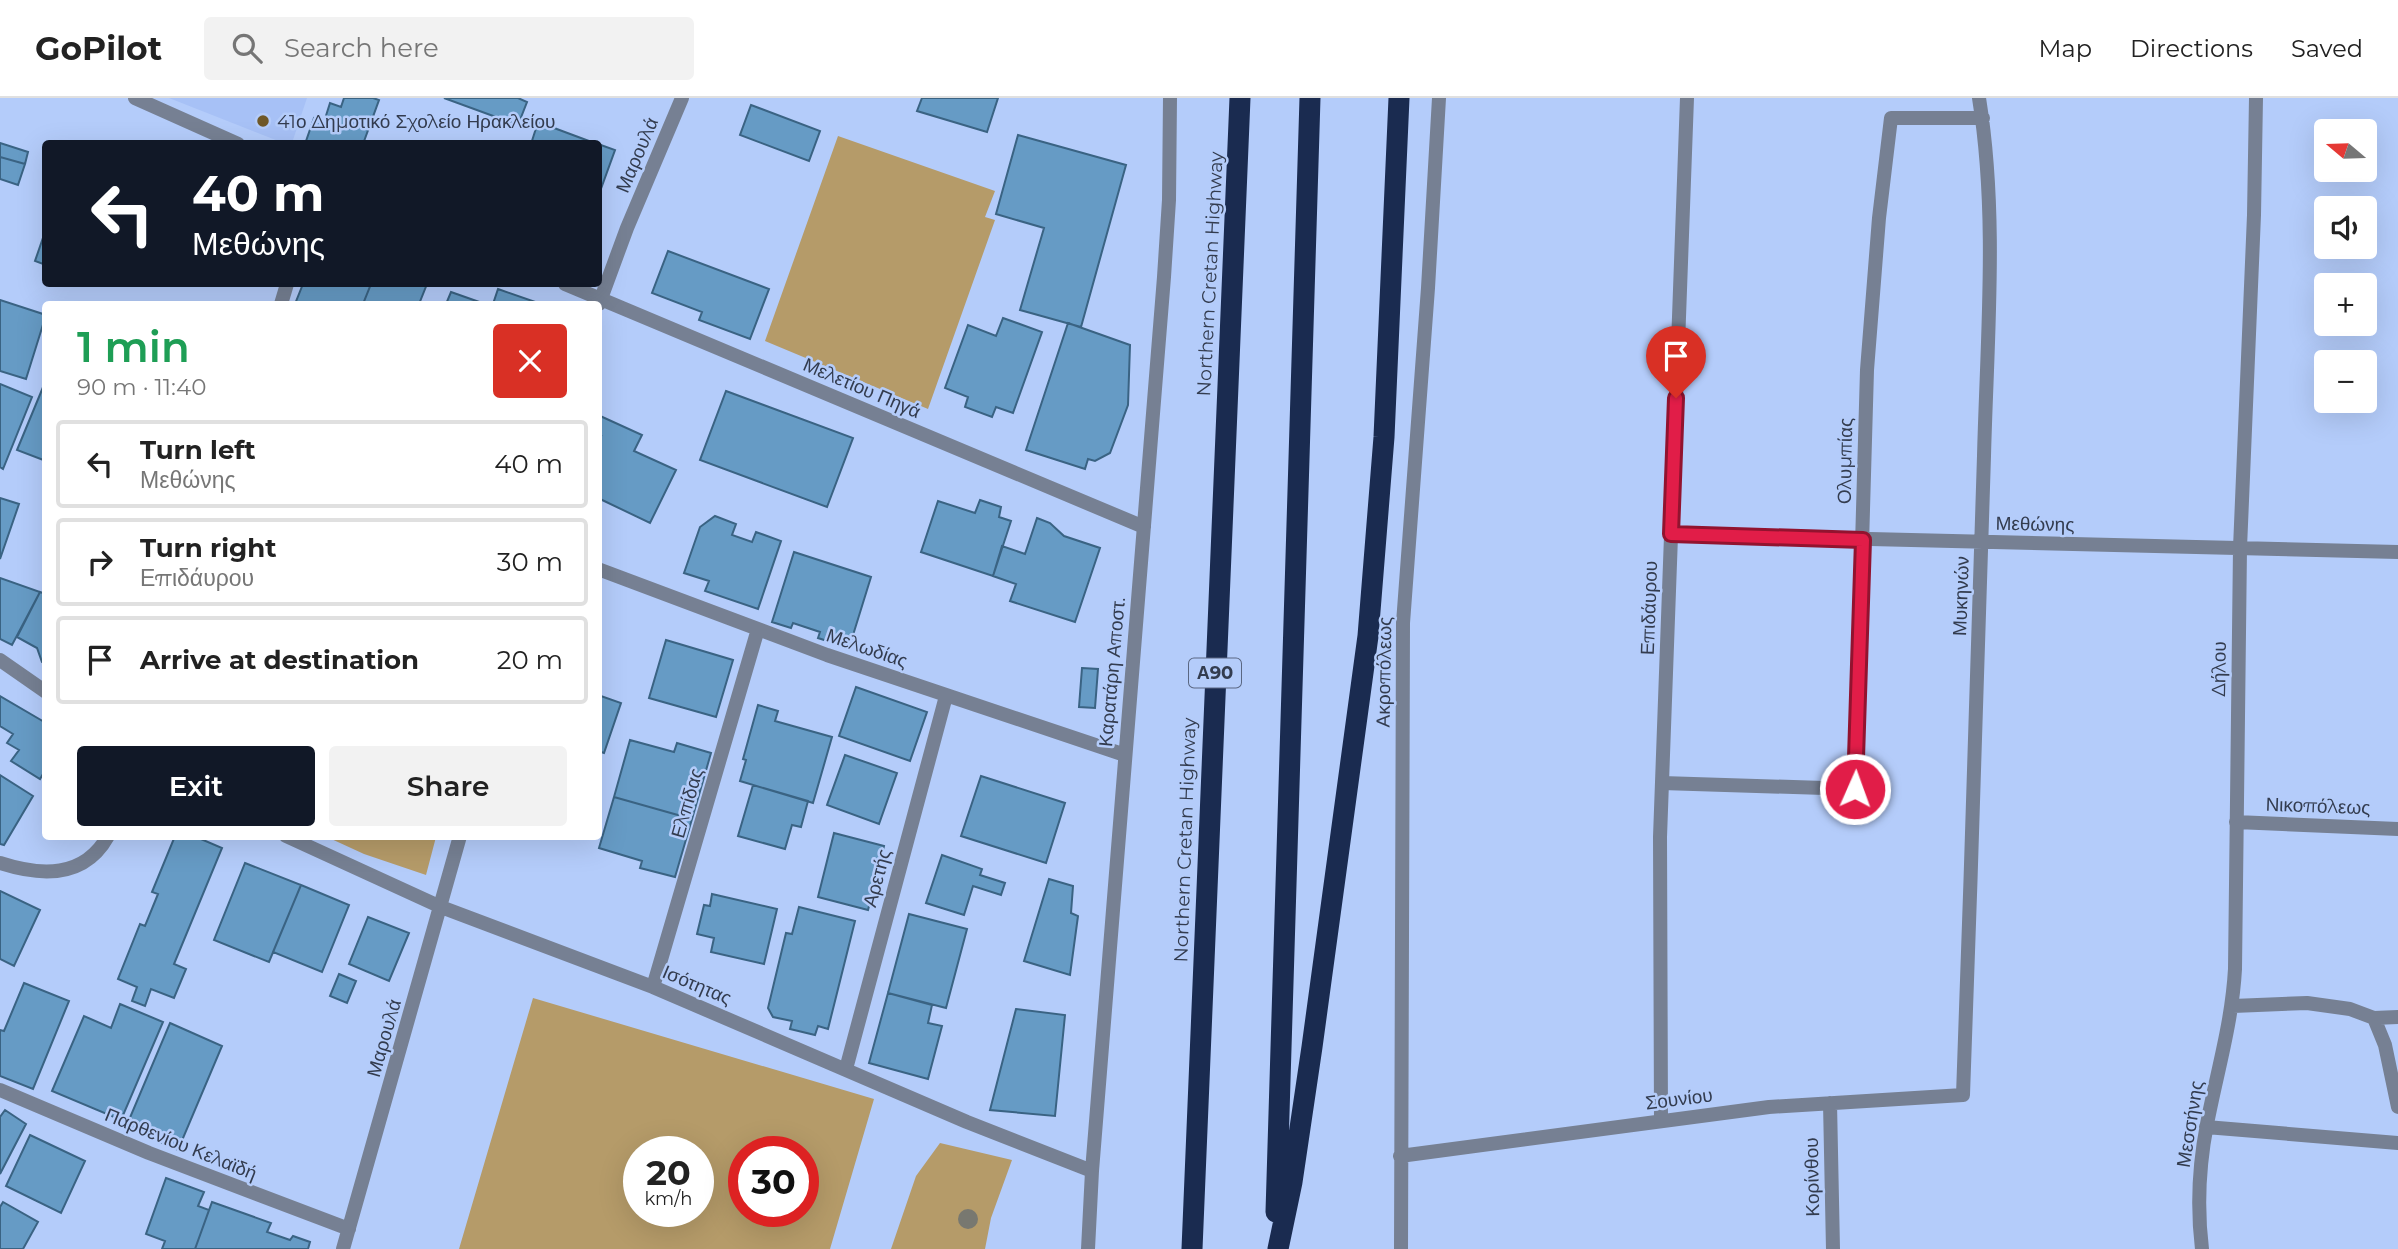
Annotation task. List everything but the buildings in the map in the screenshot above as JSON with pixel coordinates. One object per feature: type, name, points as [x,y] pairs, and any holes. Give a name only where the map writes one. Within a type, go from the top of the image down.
[{"type":"highway","name":"Northern Cretan Highway","points":[[1192,1249],[1240,98]]},
{"type":"highway","points":[[1276,1249],[1310,98]]},
{"type":"highway","points":[[1276,1249],[1292,1182],[1368,636],[1384,437],[1399,98]]},
{"type":"street","points":[[135,98],[229,140]]},
{"type":"street","name":"Μαρουλά","points":[[600,301],[627,228],[682,98]]},
{"type":"street","name":"Καρατάρη Αποστ.","points":[[1088,1249],[1169,200],[1170,98]]},
{"type":"street","name":"Ακροπόλεως","points":[[1401,1249],[1403,623],[1439,98]]},
{"type":"street","name":"Επιδάυρου","points":[[1661,1120],[1659,891],[1687,98]]},
{"type":"street","name":"Μυκηνών","points":[[1963,1095],[1989,247],[1987,168],[1979,98]]},
{"type":"street","name":"Δήλου","points":[[2233,1006],[2240,548],[2254,215],[2256,98]]},
{"type":"street","name":"Ολυμπίας","points":[[1662,783],[1855,789],[1867,370],[1879,218],[1891,118],[1983,118]]},
{"type":"street","name":"Μελετίου Πηγά","points":[[571,287],[598,301]]},
{"type":"street","name":"Μελετίου Πηγά","points":[[602,303],[1144,527]]},
{"type":"street","name":"Μεθώνης","points":[[1671,534],[2398,552]]},
{"type":"street","name":"Μελωδίας","points":[[602,570],[946,696],[1125,755]]},
{"type":"street","name":"Ελπίδας","points":[[653,987],[758,629]]},
{"type":"street","points":[[0,660],[42,689]]},
{"type":"street","name":"Αρετής","points":[[846,1069],[946,696]]},
{"type":"street","name":"Νικοπόλεως","points":[[2236,822],[2398,829]]},
{"type":"street","points":[[0,863],[34,872],[59,871],[77,866],[91,857],[105,840]]},
{"type":"street","name":"Ισότητας","points":[[295,840],[441,907],[653,987],[967,1122],[1092,1171]]},
{"type":"street","name":"Μαρουλά","points":[[342,1249],[459,840]]},
{"type":"street","points":[[2233,1006],[2307,1003],[2350,1009],[2374,1018],[2398,1017]]},
{"type":"street","name":"Μεσσήνης","points":[[2202,1249],[2199,1223],[2200,1183],[2206,1127],[2233,1006]]},
{"type":"street","points":[[2374,1018],[2385,1045],[2398,1107]]},
{"type":"street","name":"Παρθενίου Κελαϊδή","points":[[0,1090],[149,1153],[349,1229]]},
{"type":"street","name":"Σουνίου","points":[[1400,1156],[1769,1107],[1963,1095]]},
{"type":"street","name":"Κορίνθου","points":[[1830,1103],[1833,1249]]},
{"type":"street","points":[[2206,1127],[2398,1143]]},
{"type":"shaded area","name":"41ο Δημοτικό Σχολείο Ηρακλείου","points":[[169,98],[307,98],[293,140],[276,140]]},
{"type":"shaded area","points":[[838,136],[995,191],[985,217],[995,220],[928,409],[765,341]]},
{"type":"shaded area","points":[[334,840],[435,840],[426,875],[364,854]]},
{"type":"shaded area","points":[[533,998],[874,1099],[830,1249],[459,1249]]},
{"type":"shaded area","points":[[940,1143],[1012,1160],[991,1218],[985,1249],[891,1249],[916,1176]]},
{"type":"place","name":"41ο Δημοτικό Σχολείο Ηρακλείου","points":[[263,121]]},
{"type":"route","points":[[1676,398],[1671,534],[1863,540],[1855,789]]}]
